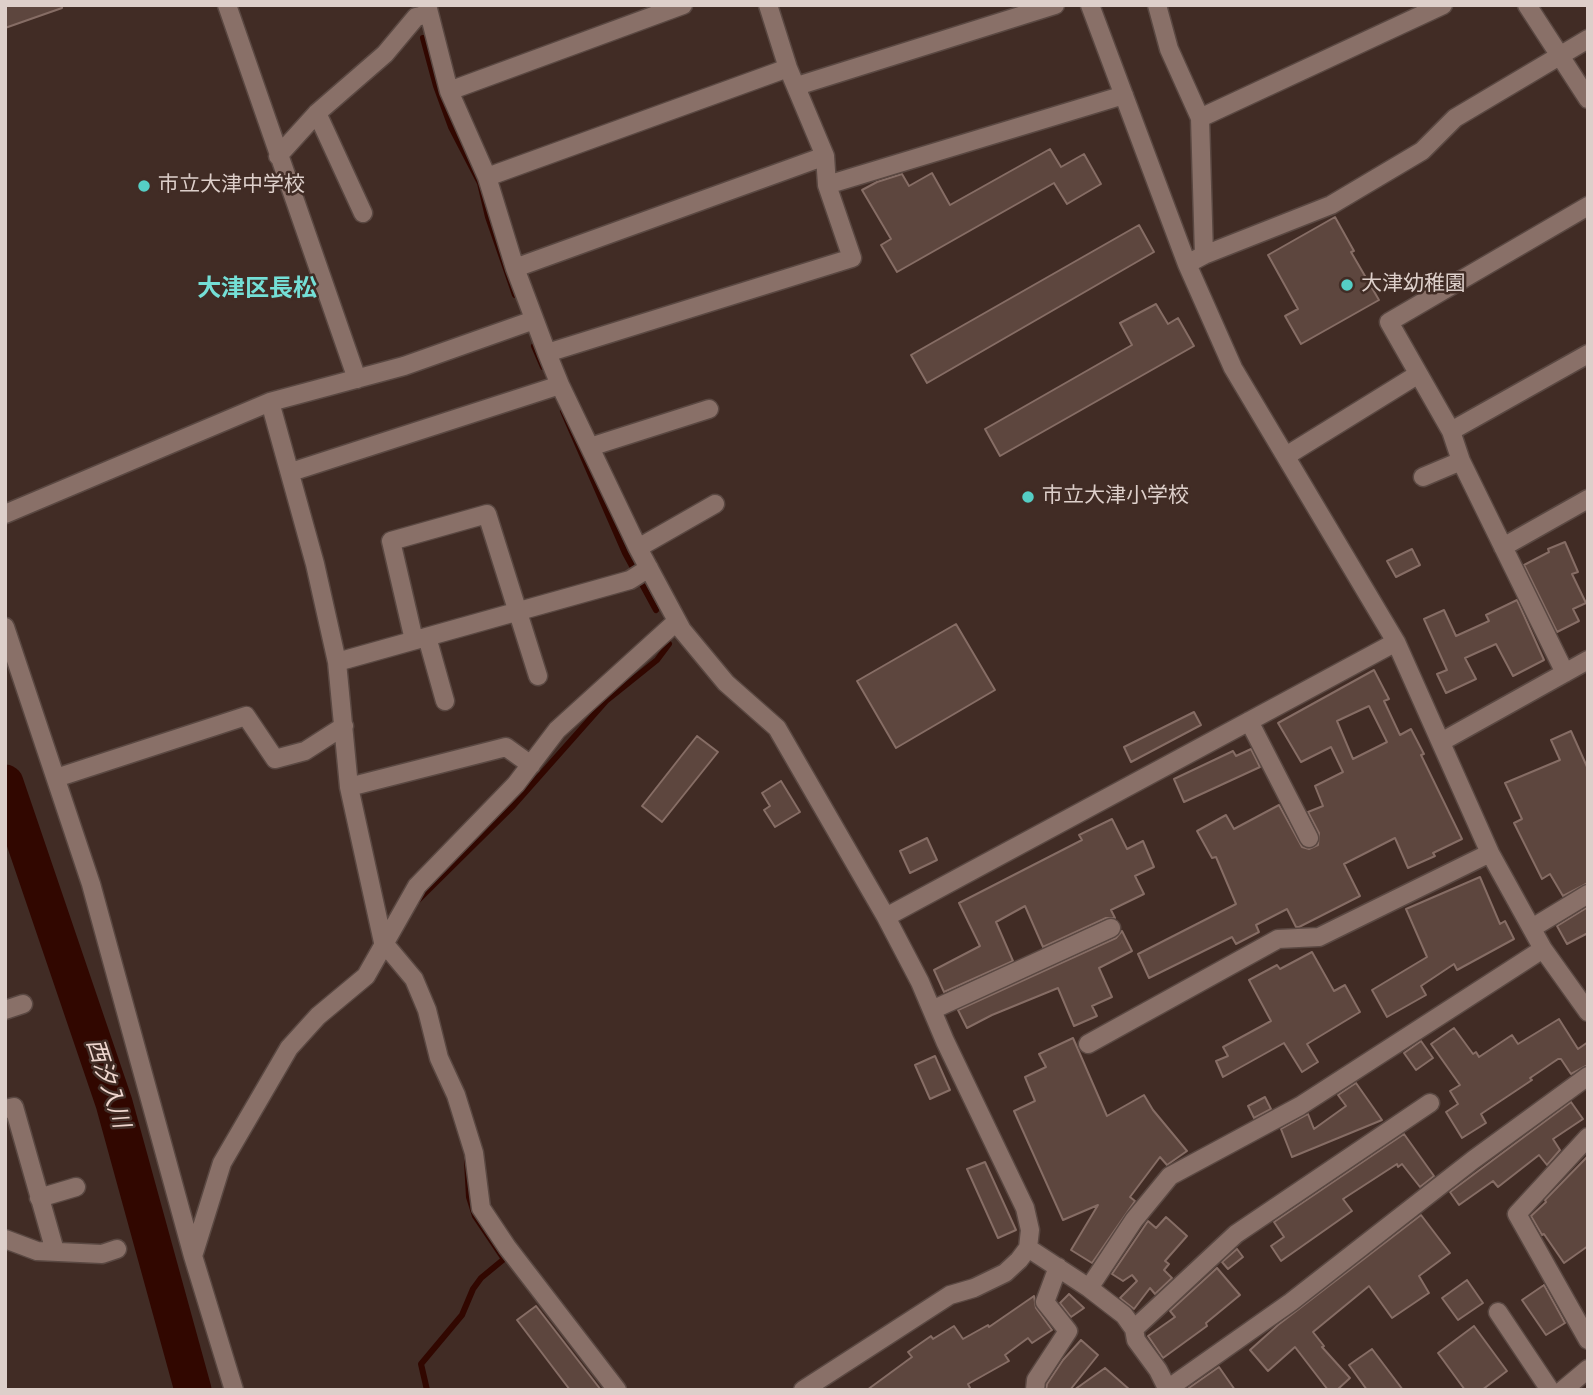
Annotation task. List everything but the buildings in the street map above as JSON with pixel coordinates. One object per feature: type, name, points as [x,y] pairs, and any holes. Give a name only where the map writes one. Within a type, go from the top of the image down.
[{"type":"street","points":[[228,5],[357,379]]},
{"type":"street","points":[[449,92],[683,5]]},
{"type":"street","points":[[547,352],[852,258],[827,185],[824,156],[788,68],[768,5]]},
{"type":"street","points":[[797,86],[1055,5]]},
{"type":"street","points":[[1090,5],[1188,264],[1233,368],[1396,642],[1490,853],[1544,949],[1588,1012]]},
{"type":"street","points":[[1157,5],[1169,49],[1200,118],[1204,255]]},
{"type":"street","points":[[1200,118],[1443,5]]},
{"type":"street","points":[[1527,5],[1588,99]]},
{"type":"street","points":[[278,156],[317,113],[385,54],[416,17],[428,9],[449,92],[487,177],[515,268],[559,385],[638,548],[676,622],[726,683],[777,728],[886,917],[920,982],[1025,1208],[1030,1230],[1028,1248],[1005,1273],[974,1288],[950,1295],[803,1390]]},
{"type":"street","points":[[1188,264],[1204,255],[1331,205],[1422,151],[1455,118],[1588,38]]},
{"type":"street","points":[[487,177],[788,68]]},
{"type":"street","points":[[827,185],[1124,95]]},
{"type":"street","points":[[317,113],[363,213]]},
{"type":"street","points":[[515,268],[824,156]]},
{"type":"street","points":[[1564,673],[1461,461],[1451,431],[1389,323],[1588,206]]},
{"type":"street","points":[[5,514],[271,402],[404,366],[534,320]]},
{"type":"street","points":[[1451,431],[1588,354]]},
{"type":"street","points":[[1286,457],[1417,375]]},
{"type":"street","points":[[291,472],[559,385]]},
{"type":"street","points":[[271,402],[315,565],[337,662],[349,787],[383,942],[414,979],[427,1010],[439,1058],[456,1095],[474,1153],[481,1208],[514,1256],[617,1390]]},
{"type":"street","points":[[590,447],[709,408]]},
{"type":"street","points":[[1423,477],[1461,461]]},
{"type":"street","points":[[1503,547],[1588,499]]},
{"type":"street","points":[[638,548],[715,504]]},
{"type":"street","points":[[446,701],[420,638],[391,541],[475,517],[487,514],[538,676]]},
{"type":"street","points":[[337,662],[630,580],[649,568]]},
{"type":"street","points":[[193,1256],[222,1163],[289,1048],[318,1016],[366,976],[417,886],[516,784],[557,730],[676,622]]},
{"type":"street","points":[[5,627],[91,884],[193,1256],[234,1390]]},
{"type":"street","points":[[886,917],[1396,642]]},
{"type":"street","points":[[1441,742],[1588,660]]},
{"type":"street","points":[[56,778],[246,716],[275,758],[305,751],[344,726]]},
{"type":"street","points":[[1249,721],[1309,838]]},
{"type":"street","points":[[349,787],[506,747],[531,765]]},
{"type":"street","points":[[1088,1044],[1279,939],[1319,937],[1490,853]]},
{"type":"street","points":[[1532,928],[1588,894]]},
{"type":"street","points":[[932,1010],[1111,928]]},
{"type":"street","points":[[1089,1288],[1134,1220],[1170,1176],[1300,1106],[1544,949]]},
{"type":"street","points":[[1028,1248],[1089,1288],[1124,1315],[1134,1329],[1136,1340],[1158,1370],[1166,1389],[1291,1302],[1473,1160],[1588,1076]]},
{"type":"street","points":[[1134,1329],[1236,1234],[1430,1103]]},
{"type":"street","points":[[5,1109],[14,1107],[55,1251]]},
{"type":"street","points":[[1588,1137],[1517,1214],[1588,1340]]},
{"type":"street","points":[[39,1198],[76,1187]]},
{"type":"street","points":[[5,1238],[37,1251],[102,1254],[117,1249]]},
{"type":"street","points":[[1035,1390],[1036,1380],[1068,1331],[1045,1302],[1058,1267]]},
{"type":"street","points":[[1498,1312],[1550,1390]]},
{"type":"street","points":[[1563,1390],[1588,1370]]},
{"type":"waterway","points":[[423,38],[451,127],[480,183],[488,217],[515,295]]},
{"type":"waterway","points":[[534,346],[543,367]]},
{"type":"waterway","points":[[563,411],[625,553],[656,610]]},
{"type":"waterway","points":[[416,902],[513,806],[606,701],[657,660],[669,644]]},
{"type":"waterway","name":"西汐入川","points":[[5,783],[114,1103],[193,1390]]},
{"type":"waterway","points":[[427,1390],[421,1364],[462,1315],[481,1278],[504,1259],[475,1216],[469,1197],[467,1161]]},
{"type":"place","name":"市立大津中学校","points":[[144,186]]},
{"type":"place","name":"大津幼稚園","points":[[1347,285]]},
{"type":"place","name":"市立大津小学校","points":[[1028,497]]},
{"type":"district","name":"大津区長松","points":[[257,291]]}]
